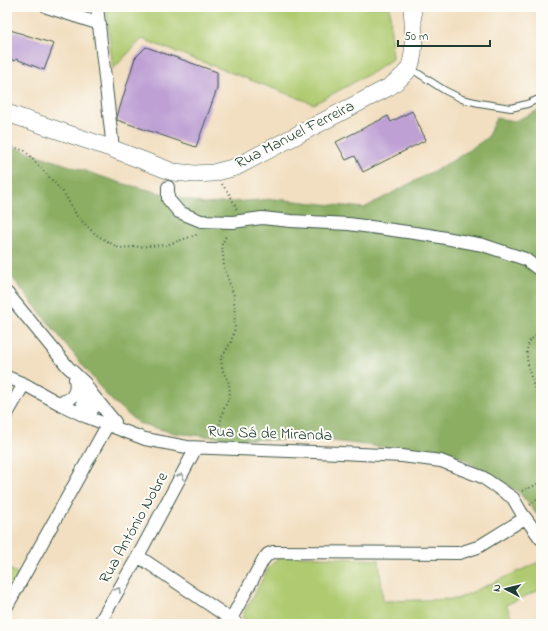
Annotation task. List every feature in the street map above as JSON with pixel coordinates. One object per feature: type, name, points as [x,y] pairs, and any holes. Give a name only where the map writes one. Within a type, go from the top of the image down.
[{"type":"street","points":[[47,7],[100,24]]},
{"type":"street","points":[[98,7],[113,149]]},
{"type":"street","points":[[410,68],[413,46],[412,7]]},
{"type":"street","name":"Rua Manuel Ferreira","points":[[7,114],[113,149],[173,172],[195,174],[213,173],[236,167],[389,87],[403,76],[410,68]]},
{"type":"street","points":[[168,187],[168,199],[178,212],[201,221],[237,222],[262,218],[349,224],[429,235],[483,245],[526,259],[541,271]]},
{"type":"street","points":[[7,293],[71,371],[85,384],[108,420]]},
{"type":"street","points":[[57,402],[65,402],[70,400],[75,391],[76,384],[71,371]]},
{"type":"street","points":[[71,371],[82,392],[83,406],[88,417]]},
{"type":"street","points":[[7,377],[24,384],[88,417],[108,420]]},
{"type":"street","points":[[7,414],[24,384]]},
{"type":"street","points":[[88,417],[94,407],[91,393]]},
{"type":"street","points":[[7,606],[108,420]]},
{"type":"street","name":"Rua Sá de Miranda","points":[[108,420],[127,432],[145,439],[187,448],[379,455],[441,461],[482,477],[513,498],[525,518],[541,539]]},
{"type":"street","name":"Rua António Nobre","points":[[99,624],[138,556],[196,448]]},
{"type":"street","points":[[138,556],[234,621],[263,560],[268,554],[273,552],[458,553],[478,547],[525,518]]},
{"type":"lane","points":[[410,68],[444,90],[462,99],[479,103],[511,108],[527,104],[541,98]]},
{"type":"path","points":[[7,142],[10,146],[25,151],[64,193],[77,216],[95,234],[118,248],[166,245],[199,234]]},
{"type":"path","points":[[213,173],[230,195],[237,222],[222,244],[224,267],[234,296],[235,328],[231,342],[221,359],[223,371],[229,383],[230,396],[223,411],[215,449]]},
{"type":"path","points":[[541,329],[530,342],[527,357],[532,386],[541,402]]},
{"type":"path","points":[[513,498],[541,480]]},
{"type":"green space","points":[[106,7],[390,7],[392,59],[373,72],[314,104],[142,39],[113,69]]},
{"type":"green space","points":[[541,109],[541,520],[519,492],[458,456],[332,441],[234,439],[174,433],[138,423],[109,398],[7,271],[7,145],[121,183],[204,204],[275,199],[364,208],[454,160],[487,138],[496,118],[515,121]]},
{"type":"green space","points":[[281,555],[379,560],[383,601],[457,599],[541,561],[541,589],[506,605],[515,624],[252,624],[242,617],[269,567]]},
{"type":"green space","points":[[7,568],[19,574],[7,596]]},
{"type":"building","points":[[7,29],[54,44],[44,70],[16,59],[15,61],[7,58]]},
{"type":"building","points":[[146,47],[217,72],[217,89],[196,147],[117,120],[135,58]]},
{"type":"building","points":[[412,111],[426,140],[363,172],[355,156],[346,160],[336,142],[388,116],[391,122]]}]
